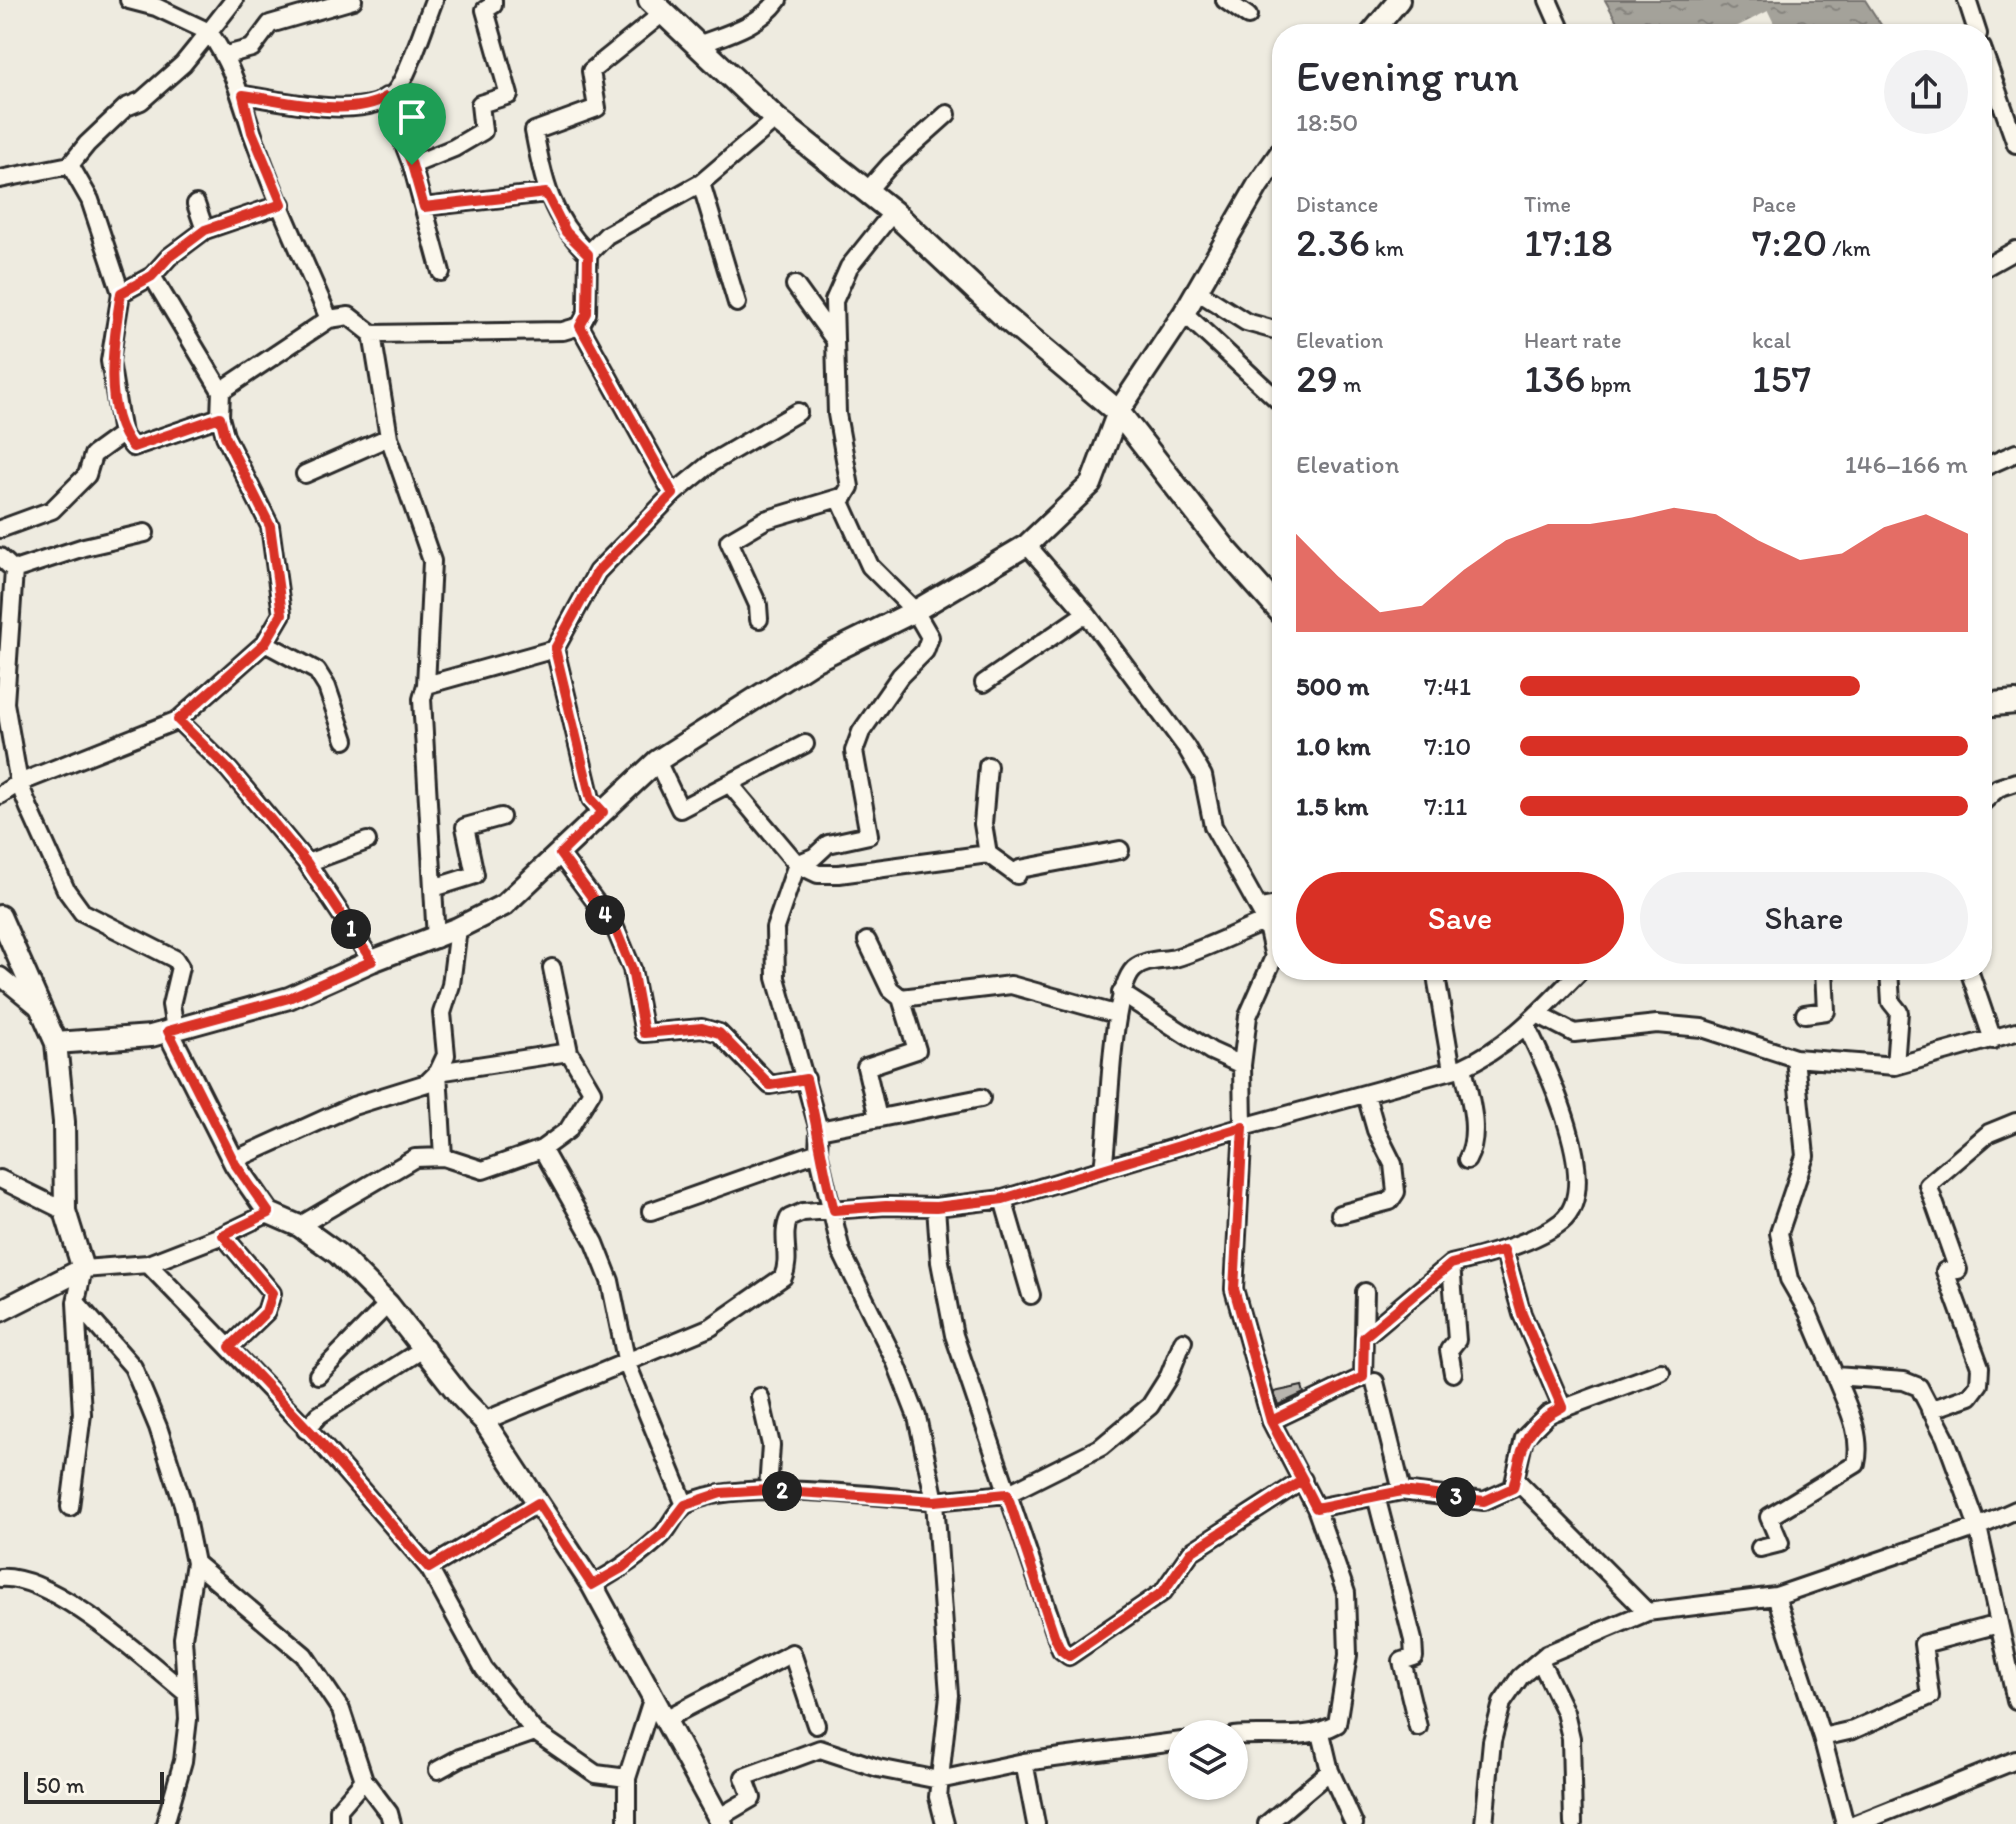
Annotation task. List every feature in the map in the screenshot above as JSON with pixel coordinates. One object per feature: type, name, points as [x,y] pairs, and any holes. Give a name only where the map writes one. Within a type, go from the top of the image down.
[{"type":"main road","points":[[657,6],[776,119],[893,212],[1006,318],[1118,412],[1225,549],[1272,602]]},
{"type":"main road","points":[[1992,704],[2016,702]]},
{"type":"street","points":[[129,0],[158,4],[209,32],[226,55],[243,95],[252,132],[329,319]]},
{"type":"street","points":[[0,179],[70,165],[126,107],[141,101],[183,64],[234,0]]},
{"type":"street","points":[[226,55],[252,48],[270,24],[353,0]]},
{"type":"street","points":[[243,95],[350,108],[375,104],[395,92],[434,0]]},
{"type":"street","points":[[412,165],[454,148],[483,131],[480,104],[509,95],[485,10],[493,5],[493,0]]},
{"type":"street","points":[[698,45],[743,29],[770,11],[778,0]]},
{"type":"street","points":[[1225,0],[1248,16]]},
{"type":"street","points":[[1379,24],[1399,0]]},
{"type":"street","points":[[1548,0],[1559,24]]},
{"type":"street","points":[[1972,2],[1976,24]]},
{"type":"street","points":[[588,254],[566,232],[546,193],[534,131],[597,108],[591,71],[657,6]]},
{"type":"street","points":[[1992,76],[2016,144]]},
{"type":"street","points":[[386,97],[412,165],[441,272]]},
{"type":"street","points":[[867,191],[890,165],[947,114]]},
{"type":"street","points":[[221,391],[329,319],[349,316],[372,334],[563,331],[580,326],[587,313],[588,254],[607,235],[701,183],[776,119]]},
{"type":"street","points":[[70,165],[90,200],[121,293],[110,361],[122,434],[133,447],[220,417]]},
{"type":"street","points":[[56,1043],[172,1030],[289,998],[372,961],[436,939],[504,905],[657,761],[814,661],[915,611],[1027,545],[1091,484],[1118,412],[1184,313],[1272,165]]},
{"type":"street","points":[[701,183],[737,303]]},
{"type":"street","points":[[424,207],[546,193]]},
{"type":"street","points":[[196,204],[205,230]]},
{"type":"street","points":[[121,293],[152,276],[169,257],[205,230],[282,204]]},
{"type":"street","points":[[893,212],[849,267],[834,301],[837,414],[850,487],[841,502],[870,566],[915,611],[930,637],[925,651],[900,676],[861,732],[854,751],[869,835],[828,844],[814,857],[797,864],[775,928],[776,978],[819,1130],[818,1152],[834,1210],[841,1251],[896,1363],[917,1417],[935,1501],[949,1695],[938,1797],[945,1824]]},
{"type":"street","points":[[1992,263],[2016,250]]},
{"type":"street","points":[[0,795],[19,783],[178,720],[265,643],[282,614],[270,526],[225,436],[220,417],[221,391],[152,276]]},
{"type":"street","points":[[795,285],[834,339]]},
{"type":"street","points":[[1197,291],[1246,322],[1272,329]]},
{"type":"street","points":[[1184,313],[1272,395]]},
{"type":"street","points":[[580,326],[673,494]]},
{"type":"street","points":[[372,334],[389,437],[432,561],[426,685],[422,699],[436,939]]},
{"type":"street","points":[[603,812],[591,799],[555,649],[597,572],[673,494],[711,463],[798,412]]},
{"type":"street","points":[[0,529],[52,510],[87,475],[93,455],[122,434]]},
{"type":"street","points":[[305,474],[389,437]]},
{"type":"street","points":[[1992,464],[2016,453]]},
{"type":"street","points":[[759,619],[758,605],[729,541],[765,520],[845,496]]},
{"type":"street","points":[[14,570],[84,547],[145,533]]},
{"type":"street","points":[[1027,545],[1086,613],[1156,704],[1203,776],[1213,826],[1263,915],[1272,949]]},
{"type":"street","points":[[0,557],[14,570]]},
{"type":"street","points":[[14,570],[5,703],[19,783],[66,890],[82,912],[175,959],[180,967],[171,1005],[172,1030],[235,1164],[269,1213],[299,1226],[338,1254],[388,1304],[426,1347],[460,1396],[484,1421],[592,1585],[720,1821],[752,1798],[744,1777],[820,1749],[878,1768],[939,1780],[1024,1762],[1168,1743]]},
{"type":"street","points":[[984,683],[1086,613]]},
{"type":"street","points":[[265,643],[317,671],[327,687],[345,740]]},
{"type":"street","points":[[426,685],[555,649]]},
{"type":"street","points":[[178,720],[229,770],[307,863],[372,961]]},
{"type":"street","points":[[657,761],[680,809],[805,744]]},
{"type":"street","points":[[988,766],[983,824],[988,854]]},
{"type":"street","points":[[1992,794],[1998,788],[2016,782]]},
{"type":"street","points":[[729,783],[797,864],[818,874],[839,874],[988,854],[1017,875],[1020,869],[1120,850]]},
{"type":"street","points":[[433,888],[475,875],[465,827],[501,817]]},
{"type":"street","points":[[307,863],[367,841]]},
{"type":"street","points":[[560,854],[615,928],[632,969],[644,1033],[702,1028],[719,1033],[770,1085],[806,1079]]},
{"type":"street","points":[[1103,1168],[1110,1121],[1115,1014],[1133,969],[1148,961],[1174,958],[1272,910]]},
{"type":"street","points":[[0,916],[56,1043],[64,1122],[65,1211],[83,1269],[76,1302],[82,1414],[70,1507]]},
{"type":"street","points":[[235,1164],[243,1156],[353,1106],[427,1083],[438,1072],[446,1055],[442,1013],[451,985],[458,928]]},
{"type":"street","points":[[867,941],[890,989],[901,998],[917,1050],[866,1067],[878,1118]]},
{"type":"street","points":[[1248,1736],[1321,1733],[1337,1724],[1348,1655],[1346,1593],[1316,1508],[1271,1421],[1234,1289],[1243,1127],[1242,1065],[1248,1016],[1272,962]]},
{"type":"street","points":[[299,1226],[415,1158],[443,1157],[483,1170],[542,1149],[568,1130],[592,1091],[569,1052],[552,968]]},
{"type":"street","points":[[0,976],[40,1009]]},
{"type":"street","points":[[1437,980],[1474,1121],[1472,1151],[1467,1160]]},
{"type":"street","points":[[484,1421],[711,1327],[783,1277],[789,1263],[784,1230],[789,1218],[803,1212],[886,1206],[936,1207],[1003,1199],[1243,1127],[1458,1068],[1485,1057],[1532,1020],[1571,980]]},
{"type":"street","points":[[1805,1014],[1826,1011],[1824,980]]},
{"type":"street","points":[[1890,980],[1891,1002],[1899,1012],[1895,1066]]},
{"type":"street","points":[[1972,980],[1993,1040]]},
{"type":"street","points":[[901,998],[1011,985],[1115,1014]]},
{"type":"street","points":[[1121,993],[1211,1051],[1242,1065]]},
{"type":"street","points":[[1532,1020],[1574,1033],[1657,1024],[1702,1028],[1795,1058],[1895,1066],[2016,1032]]},
{"type":"street","points":[[1364,1337],[1451,1264],[1504,1250],[1561,1222],[1574,1206],[1576,1184],[1568,1122],[1532,1020]]},
{"type":"street","points":[[438,1072],[569,1052]]},
{"type":"street","points":[[1760,1548],[1780,1543],[1769,1517],[1856,1464],[1860,1447],[1808,1312],[1789,1279],[1779,1233],[1805,1156],[1795,1058]]},
{"type":"street","points":[[438,1072],[443,1157]]},
{"type":"street","points":[[1340,1214],[1390,1201],[1396,1192],[1393,1164],[1376,1130],[1366,1095]]},
{"type":"street","points":[[819,1130],[981,1098]]},
{"type":"street","points":[[1930,1410],[1970,1396],[1979,1384],[1980,1367],[1945,1271],[1958,1270],[1928,1185],[1989,1133],[2016,1122]]},
{"type":"street","points":[[542,1149],[595,1243],[610,1281],[627,1364],[685,1505]]},
{"type":"street","points":[[651,1211],[818,1152]]},
{"type":"street","points":[[0,1179],[65,1211]]},
{"type":"street","points":[[1003,1199],[1031,1295]]},
{"type":"street","points":[[936,1207],[940,1262],[954,1335],[1054,1635],[1061,1650],[1069,1656],[1163,1592],[1191,1552],[1303,1480]]},
{"type":"street","points":[[0,1311],[83,1269],[148,1264],[223,1235],[269,1213]]},
{"type":"street","points":[[223,1235],[272,1293],[266,1312],[230,1347]]},
{"type":"street","points":[[1504,1250],[1522,1314],[1562,1407]]},
{"type":"street","points":[[148,1264],[230,1347],[429,1568],[484,1669],[535,1732],[596,1774],[627,1778]]},
{"type":"street","points":[[1451,1264],[1457,1340],[1449,1350],[1453,1373]]},
{"type":"street","points":[[1271,1421],[1363,1377],[1365,1292]]},
{"type":"street","points":[[76,1302],[133,1367],[158,1427],[183,1504],[195,1563],[183,1638],[188,1719],[183,1761],[165,1824]]},
{"type":"street","points":[[318,1375],[388,1304]]},
{"type":"street","points":[[592,1585],[622,1568],[663,1534],[685,1505],[721,1493],[768,1490],[935,1501],[1007,1494],[1101,1447],[1150,1406],[1169,1376],[1183,1341]]},
{"type":"street","points":[[306,1430],[319,1415],[426,1347]]},
{"type":"street","points":[[1316,1508],[1402,1491],[1484,1501],[1513,1488],[1524,1438],[1541,1420],[1562,1407],[1661,1372]]},
{"type":"street","points":[[1835,1376],[1904,1381],[1919,1387],[1945,1437],[1978,1527],[2016,1701]]},
{"type":"street","points":[[1375,1382],[1402,1491]]},
{"type":"street","points":[[760,1397],[771,1445],[768,1490]]},
{"type":"street","points":[[1515,1479],[1647,1612]]},
{"type":"street","points":[[1376,1496],[1413,1640],[1414,1657],[1402,1661],[1418,1727]]},
{"type":"street","points":[[429,1568],[538,1503]]},
{"type":"street","points":[[1484,1824],[1492,1741],[1502,1703],[1520,1677],[1540,1660],[1585,1635],[1647,1612],[1776,1596],[1978,1527],[2016,1510]]},
{"type":"street","points":[[195,1563],[304,1655],[341,1710],[364,1780],[389,1813],[392,1824]]},
{"type":"street","points":[[0,1578],[29,1582],[50,1591],[112,1633],[186,1693]]},
{"type":"street","points":[[1776,1596],[1822,1737],[1845,1824]]},
{"type":"street","points":[[1822,1737],[1853,1730],[1930,1696],[1923,1644],[1999,1624]]},
{"type":"street","points":[[665,1719],[792,1653],[816,1725]]},
{"type":"street","points":[[1540,1660],[1565,1712],[1571,1738],[1573,1824]]},
{"type":"street","points":[[627,1824],[627,1778],[652,1700]]},
{"type":"street","points":[[438,1770],[460,1758],[535,1732]]},
{"type":"street","points":[[1321,1733],[1330,1771],[1354,1824]]},
{"type":"street","points":[[1856,1824],[2016,1760]]},
{"type":"street","points":[[1024,1762],[1036,1824]]},
{"type":"street","points":[[1267,1824],[1330,1771]]},
{"type":"street","points":[[339,1824],[339,1809],[364,1780]]},
{"type":"water","points":[[1605,0],[1865,0],[1881,24],[1618,24]]},
{"type":"pier","points":[[1768,11],[1774,24],[1742,24]]},
{"type":"building","points":[[1302,1386],[1304,1393],[1278,1405],[1274,1392]]},
{"type":"route","points":[[412,165],[386,97],[375,104],[350,108],[243,95],[252,132],[282,204],[205,230],[169,257],[152,276],[121,293],[110,361],[122,434],[133,447],[220,417],[225,436],[270,526],[282,614],[265,643],[178,720],[229,770],[307,863],[372,961],[289,998],[168,1031],[235,1164],[269,1213],[223,1235],[272,1293],[266,1312],[244,1330],[230,1347],[319,1441],[429,1568],[538,1503],[592,1585],[622,1568],[663,1534],[685,1505],[721,1493],[768,1490],[935,1501],[1007,1494],[1054,1635],[1061,1650],[1069,1656],[1082,1651],[1163,1592],[1179,1574],[1191,1552],[1303,1480],[1271,1421],[1363,1377],[1364,1337],[1451,1264],[1504,1250],[1522,1314],[1562,1407],[1548,1414],[1524,1438],[1513,1488],[1484,1501],[1402,1491],[1316,1508],[1303,1480],[1271,1421],[1234,1289],[1243,1127],[1003,1199],[936,1207],[886,1206],[834,1210],[818,1152],[819,1130],[806,1079],[782,1086],[770,1085],[742,1052],[719,1033],[702,1028],[644,1033],[632,969],[615,928],[560,854],[603,812],[591,799],[555,649],[597,572],[673,494],[580,326],[587,313],[588,254],[566,232],[546,193],[424,207],[412,165]]}]
